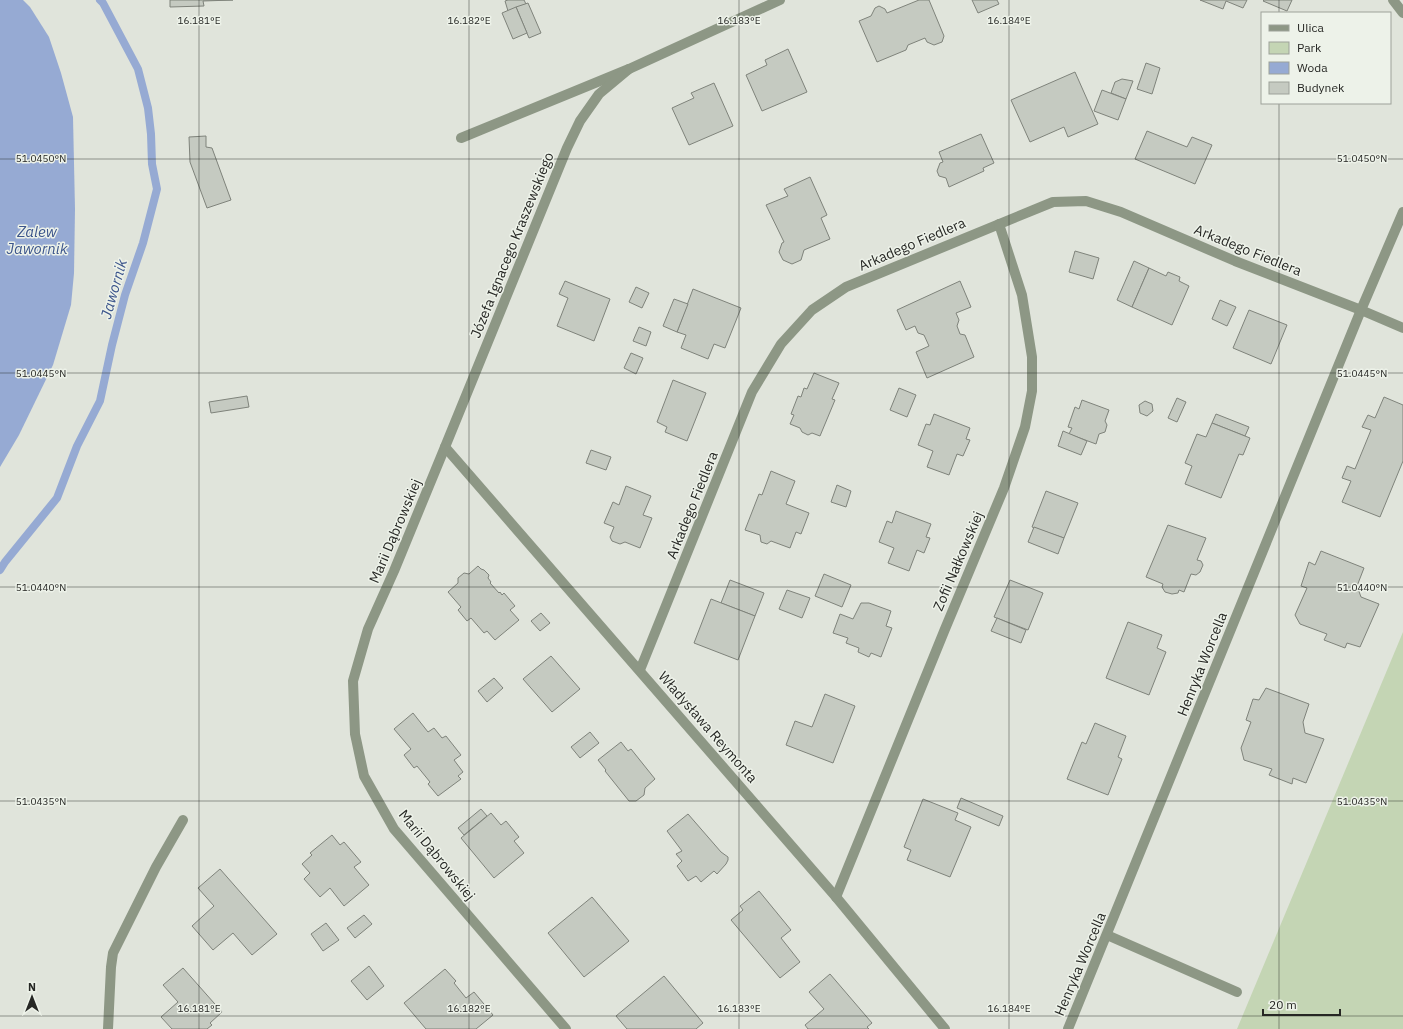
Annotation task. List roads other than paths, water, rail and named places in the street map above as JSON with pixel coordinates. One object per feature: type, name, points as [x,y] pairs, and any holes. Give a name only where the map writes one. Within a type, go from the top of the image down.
[{"type":"street","name":"Józefa Ignacego Kraszewskiego","points":[[461,138],[629,69],[780,0]]},
{"type":"street","points":[[1393,0],[1403,13]]},
{"type":"street","name":"Józefa Ignacego Kraszewskiego","points":[[445,447],[564,155],[580,121],[599,94],[629,69]]},
{"type":"street","name":"Arkadego Fiedlera","points":[[640,670],[752,392],[781,344],[812,310],[846,287],[1053,202],[1086,201],[1121,212],[1403,328]]},
{"type":"street","name":"Henryka Worcella","points":[[1068,1029],[1361,310],[1403,212]]},
{"type":"street","name":"Zofii Nałkowskiej","points":[[836,897],[1004,488],[1026,427],[1032,391],[1032,357],[1022,295],[999,224]]},
{"type":"street","name":"Władysława Reymonta","points":[[445,447],[836,897],[945,1029]]},
{"type":"street","name":"Marii Dąbrowskiej","points":[[445,447],[394,571],[368,629],[353,681],[355,734],[364,776],[394,829],[566,1029]]},
{"type":"street","points":[[108,1029],[113,953],[156,867],[183,820]]},
{"type":"street","points":[[1107,935],[1237,992]]},
{"type":"water","name":"Zalew Jawornik","points":[[0,0],[23,0],[30,7],[49,37],[73,117],[75,209],[74,273],[71,305],[53,365],[19,435],[0,467]]},
{"type":"waterway","name":"Jawornik","points":[[0,570],[57,498],[77,446],[100,401],[125,295],[143,243],[157,189],[152,164],[148,108],[138,69],[100,0]]}]
